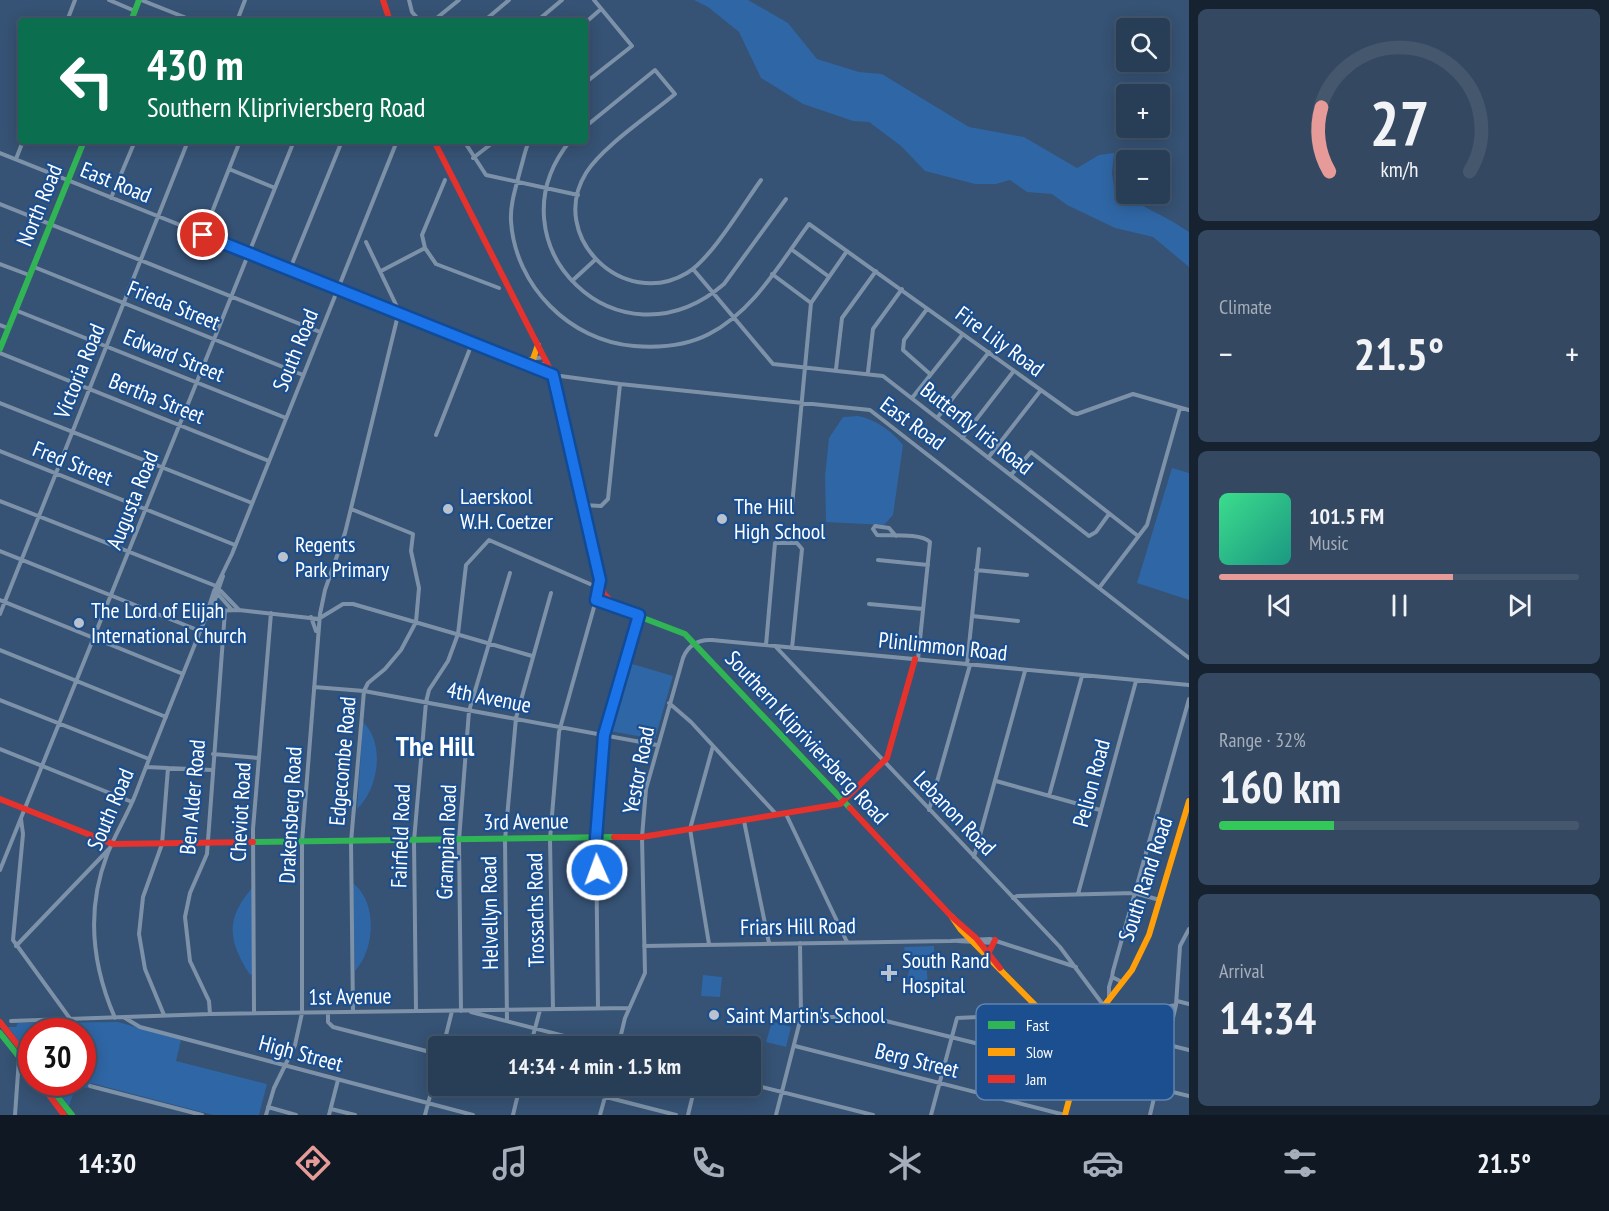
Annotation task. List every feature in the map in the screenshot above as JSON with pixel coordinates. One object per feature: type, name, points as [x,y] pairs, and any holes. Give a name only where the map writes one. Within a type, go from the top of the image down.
[{"type":"street","points":[[68,18],[75,0]]},
{"type":"street","points":[[109,0],[135,11]]},
{"type":"street","points":[[132,18],[140,0],[186,18]]},
{"type":"street","points":[[238,18],[245,0]]},
{"type":"street","points":[[383,0],[389,18]]},
{"type":"street","points":[[409,0],[412,12],[417,18]]},
{"type":"street","points":[[437,18],[459,0]]},
{"type":"street","points":[[488,18],[509,0]]},
{"type":"street","points":[[541,18],[562,0]]},
{"type":"street","points":[[588,81],[632,46],[594,0]]},
{"type":"street","points":[[588,20],[601,9]]},
{"type":"street","points":[[588,125],[655,70],[675,94],[594,162],[584,175],[578,195],[576,214],[581,238],[604,268],[620,277],[639,282],[669,281],[692,269],[701,262],[760,180]]},
{"type":"street","points":[[16,159],[22,144]]},
{"type":"street","name":"North Road","points":[[0,351],[83,144]]},
{"type":"street","points":[[111,198],[134,144]]},
{"type":"street","name":"Victoria Road","points":[[0,614],[2,601],[22,560],[187,144]]},
{"type":"street","points":[[203,235],[239,144]]},
{"type":"street","name":"Augusta Road","points":[[0,870],[293,144]]},
{"type":"street","points":[[290,269],[341,144]]},
{"type":"street","name":"South Road","points":[[114,1018],[102,986],[94,931],[97,892],[112,847],[396,144]]},
{"type":"street","points":[[436,144],[553,375],[600,580],[606,597],[618,607]]},
{"type":"street","points":[[466,144],[486,175],[578,195]]},
{"type":"street","points":[[473,158],[491,144]]},
{"type":"street","points":[[526,144],[516,183],[511,219],[516,247],[538,292],[555,312],[574,326],[616,345],[654,348],[683,344],[708,334],[734,319],[755,298],[791,249],[828,276]]},
{"type":"street","points":[[568,144],[558,157],[545,204],[545,228],[552,252],[572,281],[587,296],[612,309],[630,314],[666,314],[701,302],[712,294],[724,284],[786,199]]},
{"type":"street","name":"East Road","points":[[0,153],[521,360],[534,363],[547,360]]},
{"type":"street","points":[[229,169],[275,188]]},
{"type":"street","points":[[445,180],[422,236],[425,248],[436,264],[499,288]]},
{"type":"street","points":[[0,204],[320,332]]},
{"type":"street","name":"Fire Lily Road","points":[[791,249],[809,224],[989,352],[1013,372],[1077,414],[1133,394],[1189,410]]},
{"type":"street","points":[[321,616],[325,590],[351,509],[399,311],[366,242]]},
{"type":"street","points":[[381,271],[425,248]]},
{"type":"street","points":[[792,506],[811,303],[847,251]]},
{"type":"street","points":[[572,281],[596,259]]},
{"type":"street","points":[[0,264],[29,275]]},
{"type":"street","name":"Frieda Street","points":[[33,267],[303,375]]},
{"type":"street","name":"Butterfly Iris Road","points":[[692,269],[769,362],[868,372],[883,376],[1089,536],[1096,532],[1109,514]]},
{"type":"street","points":[[836,369],[842,318],[876,271]]},
{"type":"street","points":[[772,274],[811,303]]},
{"type":"street","points":[[868,372],[873,329],[902,289]]},
{"type":"street","points":[[927,309],[904,340],[903,350],[930,374]]},
{"type":"street","name":"Edward Street","points":[[15,310],[286,418]]},
{"type":"street","points":[[0,325],[8,328]]},
{"type":"street","points":[[912,398],[963,334]]},
{"type":"street","points":[[436,435],[473,341]]},
{"type":"street","points":[[538,345],[534,363],[553,375]]},
{"type":"street","name":"Bertha Street","points":[[0,351],[269,461]]},
{"type":"street","points":[[937,418],[989,352]]},
{"type":"street","name":"East Road","points":[[534,363],[547,360]]},
{"type":"street","points":[[962,438],[1013,372]]},
{"type":"street","name":"East Road","points":[[553,375],[620,384],[801,401],[873,411],[1189,657]]},
{"type":"street","points":[[583,505],[601,506],[608,499],[620,384]]},
{"type":"street","points":[[988,458],[1041,390]]},
{"type":"street","points":[[0,403],[252,503]]},
{"type":"street","points":[[1099,588],[1147,525],[1180,408]]},
{"type":"street","name":"Fred Street","points":[[0,451],[235,545]]},
{"type":"street","points":[[1011,475],[1031,452],[1138,536]]},
{"type":"street","points":[[0,501],[216,589],[239,610]]},
{"type":"street","name":"Edgecombe Road","points":[[351,509],[413,534],[411,552],[419,588],[416,622],[401,650],[385,669],[368,683],[364,691],[351,842],[353,1012]]},
{"type":"street","points":[[884,763],[917,659],[930,546],[928,539],[877,535],[873,529],[875,526],[889,528],[896,536]]},
{"type":"street","name":"Fairfield Road","points":[[416,1011],[414,841],[426,702],[429,690],[451,654],[458,634],[466,565],[488,540],[590,584]]},
{"type":"street","points":[[765,645],[775,543],[797,543],[801,549],[792,648]]},
{"type":"street","points":[[929,810],[969,665],[978,549]]},
{"type":"street","points":[[0,551],[200,631]]},
{"type":"street","points":[[878,560],[928,565]]},
{"type":"street","points":[[976,570],[1027,575]]},
{"type":"street","name":"Grampian Road","points":[[463,1011],[459,840],[469,711],[510,573]]},
{"type":"street","points":[[596,600],[600,580]]},
{"type":"street","points":[[216,589],[232,610]]},
{"type":"street","name":"South Road","points":[[205,619],[211,611],[216,589]]},
{"type":"street","name":"Helvellyn Road","points":[[507,1022],[505,840],[516,718],[551,593]]},
{"type":"street","name":"Southern Klipriviersberg Road","points":[[596,600],[680,631],[695,644],[1034,1004]]},
{"type":"street","name":"Trossachs Road","points":[[553,1009],[550,839],[560,728],[596,600]]},
{"type":"street","points":[[2,601],[183,674]]},
{"type":"street","points":[[211,611],[239,610],[321,616],[347,603],[532,656]]},
{"type":"street","points":[[869,604],[923,609]]},
{"type":"street","name":"Ben Alder Road","points":[[210,1014],[208,1001],[190,961],[185,927],[190,893],[206,860],[225,611]]},
{"type":"street","name":"Cheviot Road","points":[[254,1013],[253,843],[271,613]]},
{"type":"street","points":[[598,1008],[596,838],[604,735],[639,615]]},
{"type":"street","points":[[309,616],[318,638]]},
{"type":"street","name":"Drakensberg Road","points":[[266,1115],[274,1088],[295,1045],[302,1013],[302,842],[321,616]]},
{"type":"street","points":[[972,616],[1018,621]]},
{"type":"street","name":"Plinlimmon Road","points":[[695,644],[706,639],[1189,686]]},
{"type":"street","name":"Yestor Road","points":[[621,1036],[629,1008],[644,977],[642,837],[646,789],[685,653],[695,644]]},
{"type":"street","name":"Lebanon Road","points":[[776,647],[1064,952],[1103,1004]]},
{"type":"street","points":[[0,650],[166,717]]},
{"type":"street","points":[[974,856],[1026,671]]},
{"type":"street","points":[[1049,796],[1082,676]]},
{"type":"street","name":"Pelion Road","points":[[1078,894],[1136,681]]},
{"type":"street","name":"4th Avenue","points":[[314,687],[364,691],[657,745]]},
{"type":"street","points":[[1109,1000],[1109,987],[1189,699]]},
{"type":"street","points":[[0,700],[149,759]]},
{"type":"street","points":[[669,703],[713,746],[777,815]]},
{"type":"street","points":[[709,944],[690,829],[713,746]]},
{"type":"street","points":[[0,749],[132,802]]},
{"type":"street","points":[[213,754],[258,758]]},
{"type":"street","name":"3rd Avenue","points":[[112,847],[207,843],[642,837],[833,806],[843,801],[884,763]]},
{"type":"street","points":[[146,766],[212,770]]},
{"type":"street","points":[[164,1015],[145,969],[139,934],[142,897],[162,844],[168,768]]},
{"type":"street","points":[[996,781],[1100,810]]},
{"type":"street","points":[[0,799],[112,847],[16,946]]},
{"type":"street","name":"South Rand Road","points":[[1106,1004],[1123,983],[1142,952],[1161,900],[1189,801]]},
{"type":"street","points":[[786,814],[847,942]]},
{"type":"street","points":[[21,819],[22,834],[13,935],[16,946],[70,1018]]},
{"type":"street","points":[[744,820],[769,943]]},
{"type":"street","points":[[1013,898],[1134,893],[1161,900]]},
{"type":"street","points":[[956,940],[962,927]]},
{"type":"street","points":[[1174,1016],[1177,1003],[1180,946],[1189,929]]},
{"type":"street","name":"Southern Klipriviersberg Road","points":[[974,940],[989,951],[1000,968]]},
{"type":"street","name":"Friars Hill Road","points":[[644,946],[974,940],[994,941],[1076,967]]},
{"type":"street","points":[[989,951],[994,941]]},
{"type":"street","points":[[776,1115],[801,1017],[800,943]]},
{"type":"street","points":[[1056,960],[1064,952]]},
{"type":"street","points":[[1112,977],[1123,983]]},
{"type":"street","points":[[1173,1004],[1189,1004]]},
{"type":"street","name":"1st Avenue","points":[[96,1019],[254,1013],[629,1008]]},
{"type":"street","points":[[533,1036],[540,1010]]},
{"type":"street","points":[[446,1036],[452,1011]]},
{"type":"street","points":[[463,1011],[563,1036]]},
{"type":"street","points":[[328,1012],[328,1023],[333,1027],[428,1051]]},
{"type":"street","points":[[931,1115],[950,1037],[957,1018],[976,1016]]},
{"type":"street","name":"High Street","points":[[124,1017],[140,1027],[472,1115]]},
{"type":"street","points":[[801,1017],[863,1017],[976,1043]]},
{"type":"street","name":"1st Avenue","points":[[11,1021],[18,1021]]},
{"type":"street","points":[[0,1022],[18,1046]]},
{"type":"street","points":[[0,1033],[18,1056]]},
{"type":"street","name":"Berg Street","points":[[795,1046],[976,1092]]},
{"type":"street","points":[[1174,1047],[1189,1050]]},
{"type":"street","points":[[15,1115],[18,1072]]},
{"type":"street","points":[[329,1115],[338,1080]]},
{"type":"street","points":[[761,1087],[873,1115]]},
{"type":"street","points":[[96,1088],[202,1115]]},
{"type":"street","points":[[1174,1092],[1189,1096]]},
{"type":"street","points":[[50,1096],[63,1112],[72,1115]]},
{"type":"street","points":[[54,1096],[63,1112]]},
{"type":"street","points":[[425,1115],[430,1096]]},
{"type":"street","points":[[513,1115],[518,1096]]},
{"type":"street","points":[[601,1096],[676,1115]]},
{"type":"street","points":[[688,1115],[693,1096]]},
{"type":"street","points":[[600,1115],[605,1097]]},
{"type":"street","name":"Berg Street","points":[[1006,1100],[1065,1115]]},
{"type":"street","points":[[1065,1115],[1069,1100]]},
{"type":"street","points":[[1150,1115],[1154,1100]]},
{"type":"street","points":[[268,1107],[296,1115]]},
{"type":"street","points":[[331,1108],[356,1115]]},
{"type":"street","points":[[175,1115],[177,1109]]},
{"type":"shaded area","points":[[694,0],[748,0],[788,23],[817,59],[859,72],[882,74],[969,127],[1024,137],[1077,168],[1099,155],[1114,153],[1112,173],[1116,189],[1116,204],[1140,204],[1189,232],[1189,267],[1153,237],[1115,228],[1067,205],[1052,194],[1027,192],[1010,180],[996,184],[975,184],[925,171],[901,146],[869,122],[853,121],[803,104],[761,78],[739,32],[708,7]]},
{"type":"shaded area","points":[[858,416],[883,427],[903,445],[893,515],[884,525],[826,522],[825,476],[829,438],[843,417]]},
{"type":"shaded area","points":[[1172,468],[1189,473],[1189,600],[1137,583]]},
{"type":"shaded area","points":[[629,663],[673,676],[655,739],[609,731]]},
{"type":"shaded area","points":[[363,722],[375,742],[377,754],[374,779],[370,790],[357,809]]},
{"type":"shaded area","points":[[353,883],[367,902],[371,926],[367,951],[355,971]]},
{"type":"shaded area","points":[[252,888],[252,974],[250,975],[237,951],[233,930],[237,910]]},
{"type":"shaded area","points":[[934,946],[934,961],[926,963],[928,983],[924,983],[923,986],[906,986],[909,971],[904,947]]},
{"type":"shaded area","points":[[703,975],[722,977],[720,997],[701,996]]},
{"type":"shaded area","points":[[96,1022],[118,1022],[181,1040],[176,1061],[267,1084],[259,1115],[213,1115],[96,1084]]},
{"type":"shaded area","points":[[772,1022],[791,1027],[786,1047],[766,1042]]},
{"type":"shaded area","points":[[18,1023],[18,1040],[8,1027],[16,1027]]},
{"type":"shaded area","points":[[62,1096],[72,1096],[69,1106]]},
{"type":"traffic: fast","points":[[132,18],[139,0]]},
{"type":"traffic: fast","points":[[0,349],[83,144]]},
{"type":"traffic: fast","points":[[535,366],[553,375]]},
{"type":"traffic: fast","points":[[600,580],[596,600],[685,634],[850,808]]},
{"type":"traffic: fast","points":[[253,842],[614,837]]},
{"type":"traffic: fast","points":[[0,1033],[18,1056]]},
{"type":"traffic: fast","points":[[57,1096],[72,1115]]},
{"type":"traffic: slow","points":[[533,359],[538,345]]},
{"type":"traffic: slow","points":[[1105,1004],[1132,970],[1149,935],[1189,801]]},
{"type":"traffic: slow","points":[[952,917],[961,930],[1034,1004]]},
{"type":"traffic: slow","points":[[1065,1115],[1069,1100]]},
{"type":"traffic: jam","points":[[383,0],[389,18]]},
{"type":"traffic: jam","points":[[436,144],[553,375],[597,568],[604,594],[614,604]]},
{"type":"traffic: jam","points":[[614,837],[642,837],[840,804],[887,758],[915,659]]},
{"type":"traffic: jam","points":[[0,799],[113,844],[253,842]]},
{"type":"traffic: jam","points":[[850,808],[952,917],[976,938],[1000,968]]},
{"type":"traffic: jam","points":[[989,952],[995,940]]},
{"type":"traffic: jam","points":[[0,1022],[18,1045]]},
{"type":"traffic: jam","points":[[50,1096],[64,1115]]},
{"type":"place","name":"Laerskool W.H. Coetzer","points":[[448,509]]},
{"type":"place","name":"The Hill High School","points":[[722,519]]},
{"type":"place","name":"Regents Park Primary","points":[[283,557]]},
{"type":"place","name":"The Lord of Elijah International Church","points":[[79,623]]},
{"type":"place","name":"South Rand Hospital","points":[[889,973]]},
{"type":"place","name":"Saint Martin's School","points":[[714,1015]]},
{"type":"district","name":"The Hill","points":[[435,745]]},
{"type":"route","points":[[203,235],[521,360],[553,375],[600,580],[596,600],[639,615],[604,735],[596,838],[597,870]]}]
